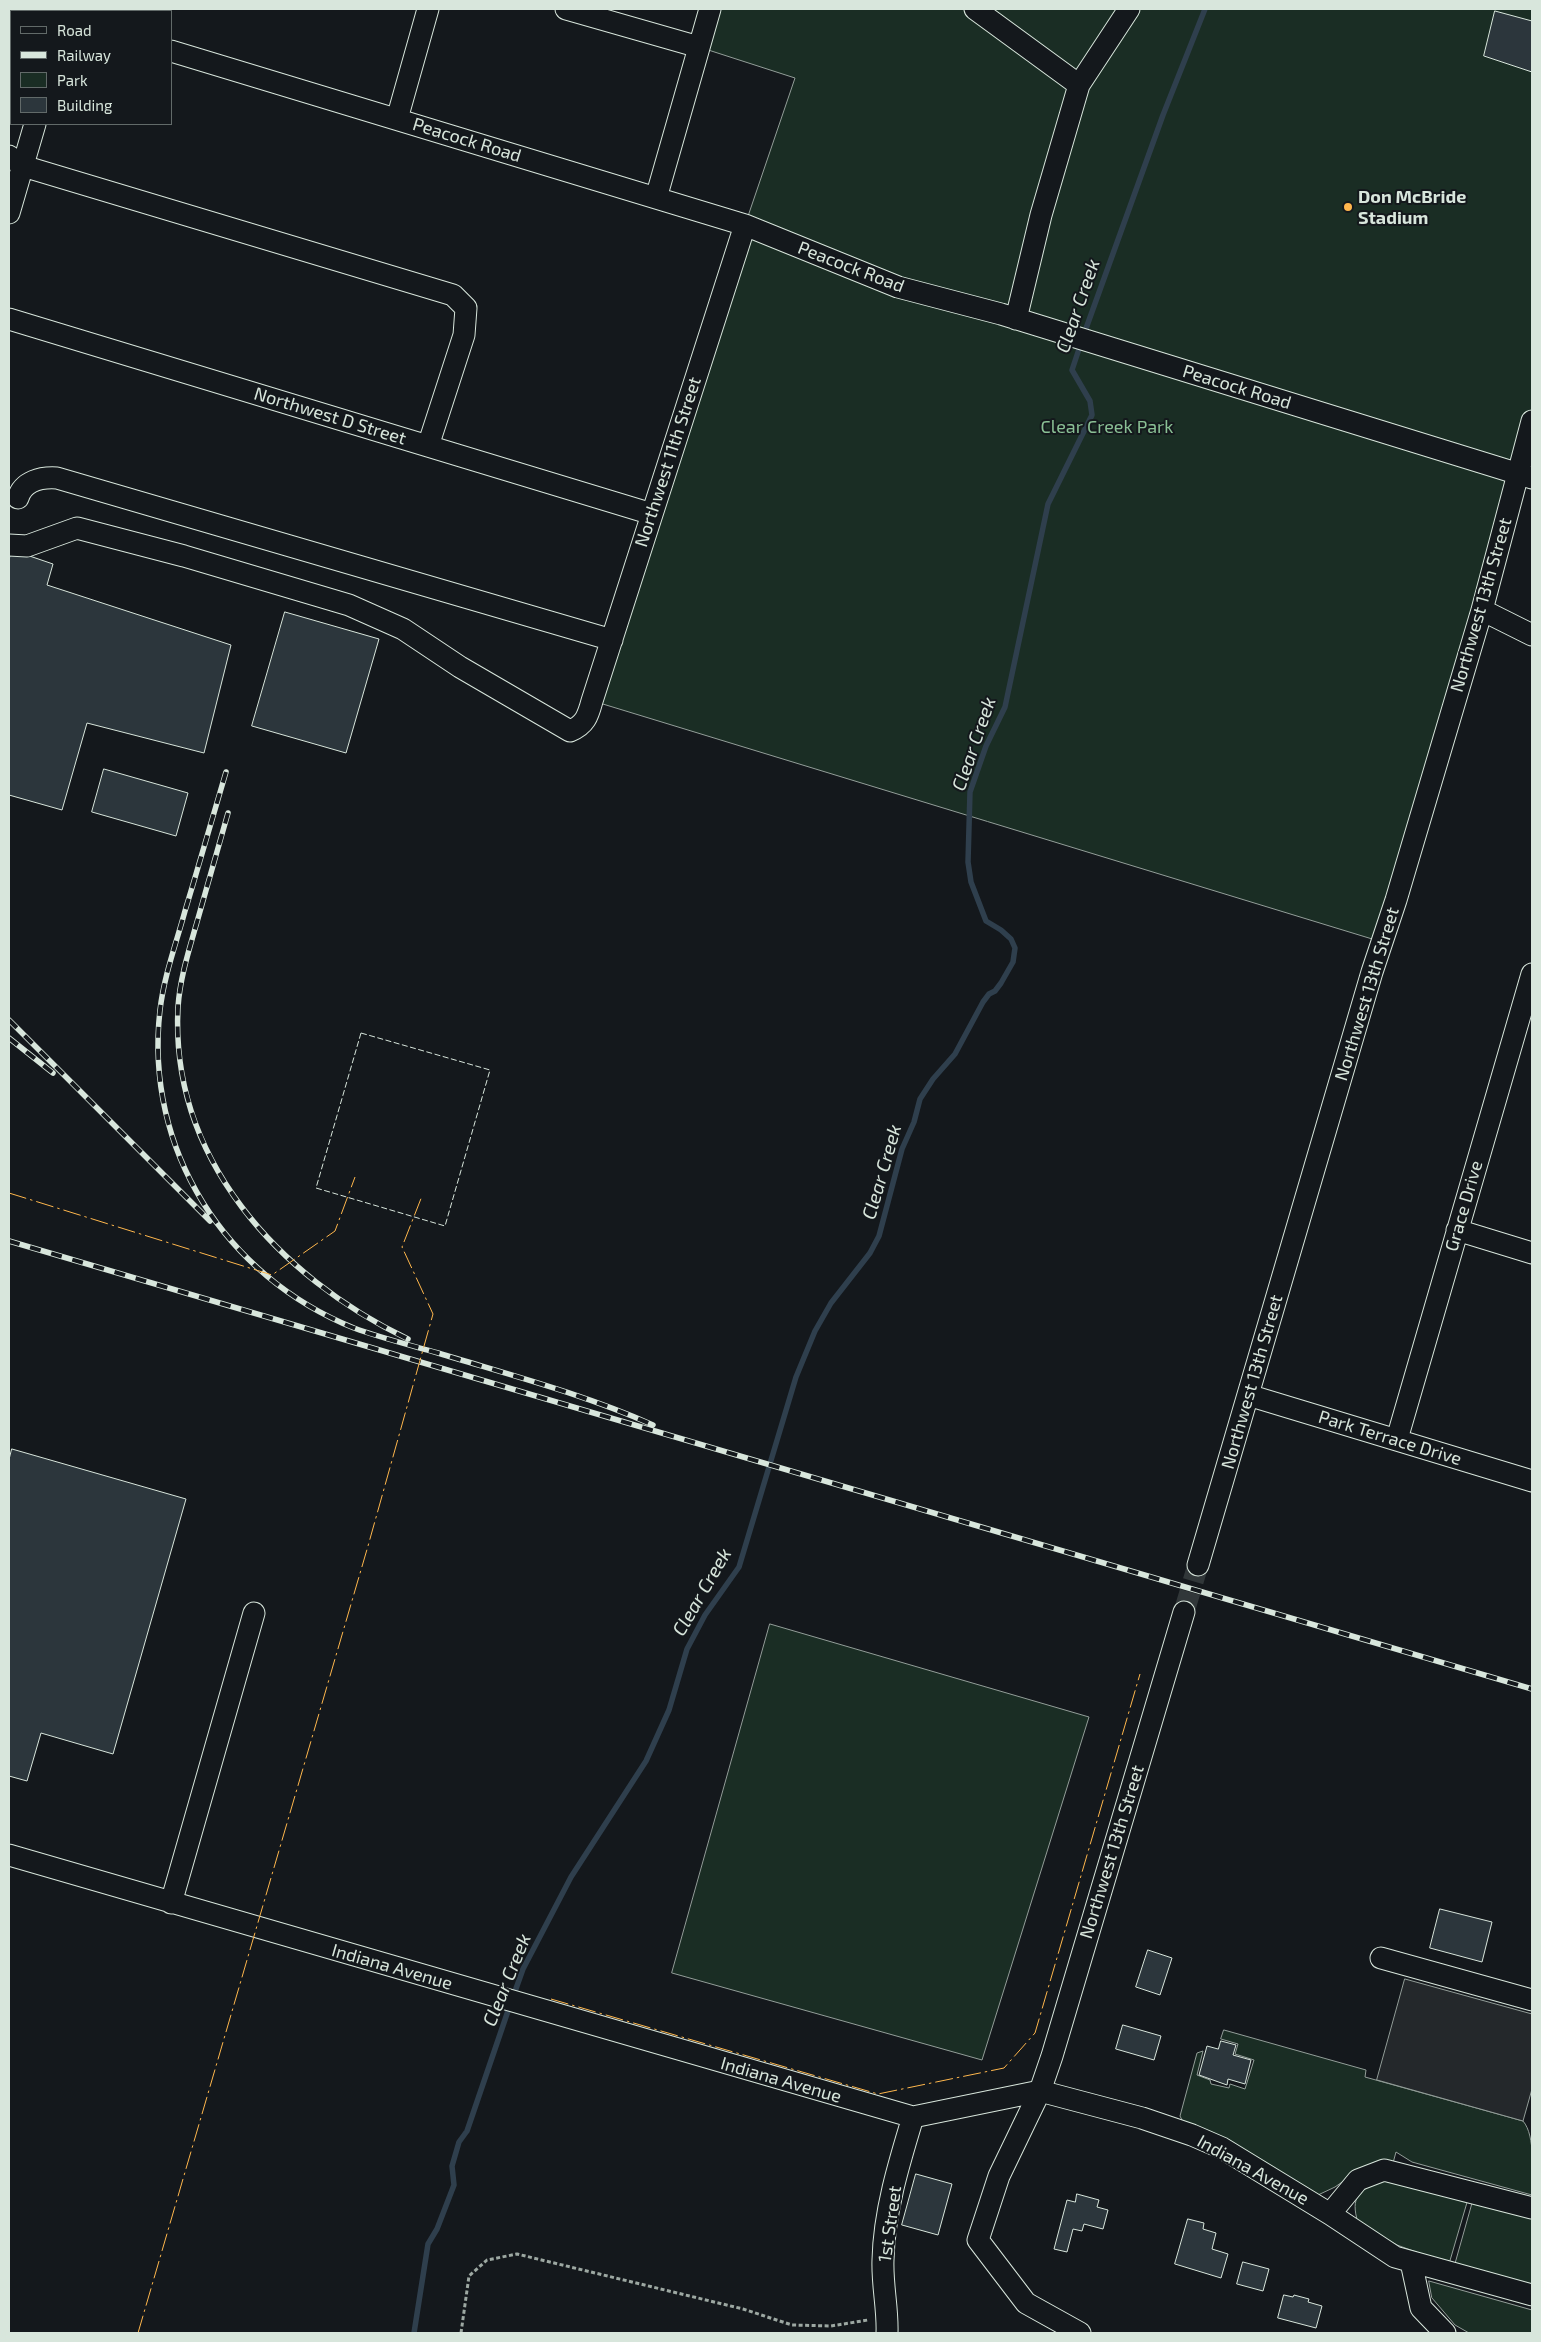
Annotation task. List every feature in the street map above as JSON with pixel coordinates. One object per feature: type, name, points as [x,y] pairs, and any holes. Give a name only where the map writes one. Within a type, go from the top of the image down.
[{"type":"street","points":[[397,119],[428,9]]},
{"type":"street","points":[[566,9],[698,47]]},
{"type":"street","points":[[656,198],[710,9]]},
{"type":"street","points":[[975,9],[1080,85]]},
{"type":"street","points":[[1022,321],[1041,215],[1080,85],[1129,9]]},
{"type":"street","name":"Peacock Road","points":[[172,51],[745,224],[898,287],[1022,321],[1525,476]]},
{"type":"street","points":[[9,213],[16,161],[34,125]]},
{"type":"street","points":[[16,161],[453,295],[466,308],[464,335],[428,446]]},
{"type":"street","name":"Northwest 11th Street","points":[[18,545],[77,528],[184,556],[349,605],[403,629],[468,672],[570,731],[581,726],[586,719],[745,224]]},
{"type":"street","name":"Northwest D Street","points":[[9,319],[652,514]]},
{"type":"street","name":"Northwest 13th Street","points":[[1198,1565],[1372,972],[1396,900],[1482,610],[1525,476],[1532,421]]},
{"type":"street","points":[[19,498],[20,491],[28,484],[57,478],[612,640]]},
{"type":"street","points":[[1482,610],[1532,634]]},
{"type":"street","name":"Grace Drive","points":[[1397,1439],[1532,974]]},
{"type":"street","points":[[1457,1230],[1532,1253]]},
{"type":"street","name":"Park Terrace Drive","points":[[1248,1395],[1532,1481]]},
{"type":"street","name":"Northwest 13th Street","points":[[1080,2333],[1026,2303],[978,2240],[999,2176],[1040,2091],[1184,1612]]},
{"type":"street","points":[[171,1903],[254,1613]]},
{"type":"street","name":"Indiana Avenue","points":[[9,1855],[912,2117],[1040,2091],[1142,2118],[1192,2135],[1222,2148],[1330,2214],[1395,2257],[1532,2296]]},
{"type":"street","points":[[1381,1958],[1532,2000]]},
{"type":"street","name":"1st Street","points":[[888,2325],[883,2261],[886,2224],[898,2165],[912,2117]]},
{"type":"street","points":[[1330,2214],[1358,2180],[1384,2170],[1532,2208]]},
{"type":"street","points":[[1411,2262],[1421,2308],[1445,2333]]},
{"type":"path","points":[[461,2333],[469,2276],[487,2260],[517,2254],[743,2310],[792,2325],[888,2325]]},
{"type":"green space","name":"Clear Creek Park","points":[[710,9],[1532,9],[1532,421],[1382,942],[593,701],[745,225],[795,78],[699,47]]},
{"type":"green space","points":[[770,1624],[1089,1717],[982,2060],[672,1973]]},
{"type":"green space","points":[[1224,2030],[1366,2070],[1365,2077],[1523,2121],[1530,2136],[1532,2146],[1532,2195],[1412,2162],[1396,2152],[1393,2163],[1365,2166],[1335,2187],[1318,2195],[1183,2122],[1180,2116],[1197,2053],[1203,2051],[1197,2075],[1210,2080],[1211,2084],[1229,2088],[1230,2084],[1245,2089],[1254,2060],[1235,2054],[1238,2044],[1221,2039]]},
{"type":"green space","points":[[1380,2180],[1468,2199],[1449,2264],[1397,2245],[1358,2223],[1355,2207],[1358,2196]]},
{"type":"green space","points":[[1473,2201],[1532,2217],[1532,2286],[1455,2265]]},
{"type":"green space","points":[[1429,2281],[1532,2310],[1532,2333],[1469,2333],[1455,2325],[1432,2298]]},
{"type":"shaded area","points":[[1405,1979],[1532,2014],[1532,2089],[1523,2121],[1377,2080]]},
{"type":"building","points":[[1495,11],[1532,21],[1532,72],[1484,56]]},
{"type":"building","points":[[12,550],[53,564],[47,585],[231,645],[204,753],[87,723],[62,810],[9,795],[9,560]]},
{"type":"building","points":[[285,612],[379,639],[346,753],[252,726]]},
{"type":"building","points":[[104,769],[188,793],[176,836],[92,812]]},
{"type":"building","points":[[12,1449],[186,1499],[113,1754],[41,1733],[27,1781],[9,1776],[9,1460]]},
{"type":"building","points":[[1440,1909],[1492,1922],[1482,1962],[1430,1948]]},
{"type":"building","points":[[1148,1950],[1172,1958],[1160,1995],[1136,1987]]},
{"type":"building","points":[[1123,2025],[1161,2036],[1154,2060],[1116,2049]]},
{"type":"building","points":[[1221,2041],[1236,2045],[1233,2055],[1251,2060],[1245,2084],[1228,2079],[1227,2085],[1199,2075],[1207,2046],[1218,2049]]},
{"type":"building","points":[[916,2174],[952,2184],[938,2235],[902,2225]]},
{"type":"building","points":[[1077,2194],[1099,2200],[1097,2207],[1108,2210],[1103,2229],[1084,2224],[1082,2231],[1073,2229],[1067,2252],[1054,2249],[1067,2200],[1075,2202]]},
{"type":"building","points":[[1188,2219],[1204,2223],[1203,2229],[1216,2233],[1212,2249],[1228,2254],[1221,2278],[1175,2264]]},
{"type":"building","points":[[1243,2262],[1269,2269],[1263,2291],[1237,2284]]},
{"type":"building","points":[[1284,2295],[1293,2297],[1294,2295],[1309,2299],[1308,2302],[1322,2306],[1316,2328],[1278,2318]]},
{"type":"waterway","name":"Clear Creek","points":[[1084,334],[1163,115],[1205,9]]},
{"type":"waterway","name":"Clear Creek","points":[[513,1997],[523,1969],[571,1877],[646,1761],[669,1710],[687,1649],[705,1615],[739,1567],[796,1377],[815,1331],[831,1303],[870,1253],[879,1236],[902,1149],[914,1122],[920,1099],[933,1079],[955,1054],[983,1002],[989,994],[995,991],[1013,962],[1015,948],[1011,939],[986,921],[971,882],[968,862],[970,792],[986,746],[1005,707],[1048,504],[1092,415],[1090,401],[1072,370],[1081,343]]},
{"type":"waterway","name":"Clear Creek","points":[[414,2333],[428,2244],[437,2229],[454,2185],[452,2166],[459,2142],[467,2131],[510,2005]]},
{"type":"tunnel","points":[[1184,1612],[1198,1565]]},
{"type":"railway","points":[[226,772],[164,985],[160,1010],[158,1062],[165,1111],[180,1158],[203,1202],[232,1241],[267,1276],[308,1305],[354,1328],[546,1386],[600,1404],[653,1425]]},
{"type":"railway","points":[[228,813],[188,954],[179,996],[180,1062],[192,1114],[213,1162],[242,1207],[276,1247],[317,1282],[361,1313],[408,1339]]},
{"type":"railway","points":[[9,1020],[210,1221]]},
{"type":"railway","points":[[9,1038],[53,1073]]},
{"type":"railway","points":[[9,1241],[1532,1689]]},
{"type":"fence","points":[[361,1033],[490,1070],[445,1226],[316,1188],[361,1033]]},
{"type":"power","points":[[9,1193],[272,1275],[335,1231],[355,1177]]},
{"type":"power","points":[[138,2333],[368,1546],[433,1314],[402,1247],[422,1196]]},
{"type":"power","points":[[551,1999],[878,2094],[1004,2068],[1035,2033],[1140,1674]]},
{"type":"place","name":"Don McBride Stadium","points":[[1348,207]]}]
